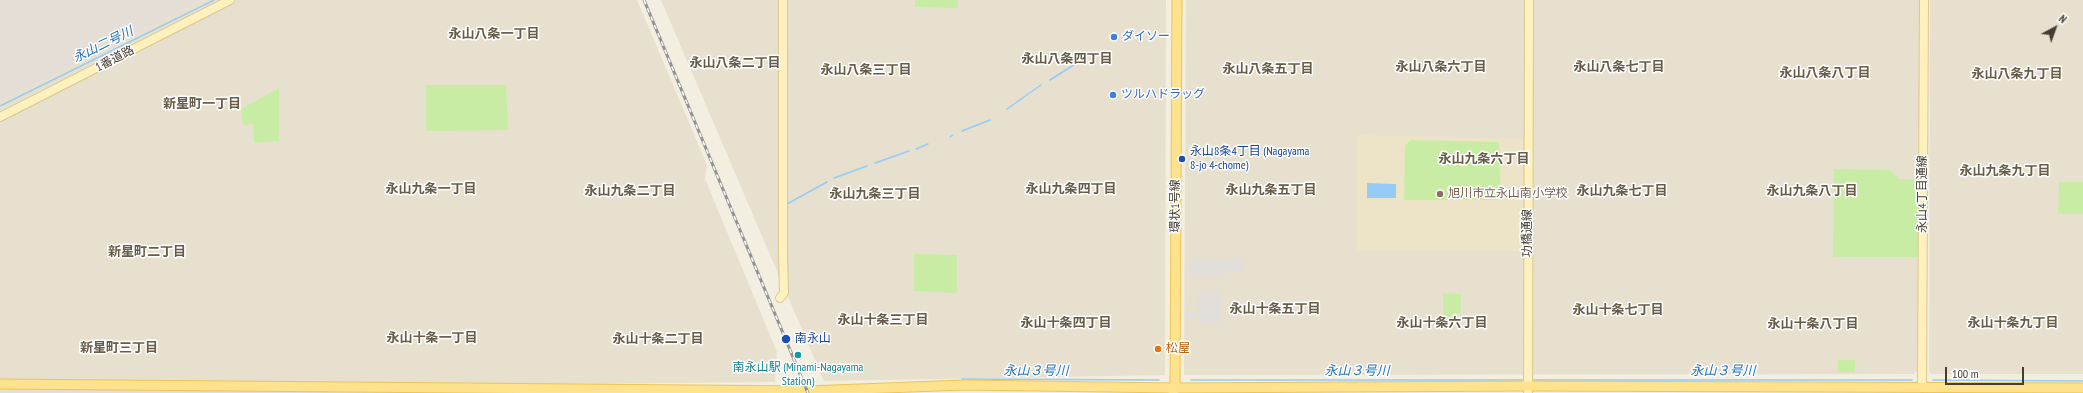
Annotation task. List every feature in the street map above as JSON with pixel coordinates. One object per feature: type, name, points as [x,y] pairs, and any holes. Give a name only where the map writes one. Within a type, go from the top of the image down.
[{"type":"main road","name":"環状1号線","points":[[1175,391],[1177,0]]},
{"type":"main road","points":[[0,384],[807,391],[964,385],[1175,391],[2083,388]]},
{"type":"street","name":"1番道路","points":[[0,117],[230,0]]},
{"type":"street","points":[[780,298],[784,293],[783,0]]},
{"type":"street","name":"功橋通線","points":[[1528,390],[1529,0]]},
{"type":"street","name":"永山4丁目通線","points":[[1922,388],[1924,0]]},
{"type":"shaded area","points":[[0,0],[202,0],[0,102]]},
{"type":"shaded area","points":[[202,0],[637,0],[707,165],[705,179],[777,352],[775,382],[8,389],[7,393],[0,393],[0,102]]},
{"type":"shaded area","points":[[661,0],[1166,0],[1165,375],[824,381]]},
{"type":"shaded area","points":[[1186,0],[1919,0],[1919,369],[1914,374],[1184,375]]},
{"type":"shaded area","points":[[1930,0],[2083,0],[2083,374],[1932,374],[1929,371]]},
{"type":"shaded area","name":"旭川市立永山南小学校","points":[[1358,135],[1523,139],[1523,251],[1359,251],[1357,249]]},
{"type":"shaded area","points":[[1243,260],[1244,271],[1223,271],[1223,275],[1189,275],[1189,261]]},
{"type":"shaded area","points":[[1197,294],[1222,294],[1222,326],[1201,326],[1200,318],[1186,318],[1186,313],[1198,312]]},
{"type":"shaded area","points":[[7,389],[432,393],[7,393]]},
{"type":"green space","points":[[915,0],[958,0],[958,8],[915,7]]},
{"type":"green space","points":[[426,85],[506,85],[508,130],[426,131]]},
{"type":"green space","points":[[279,88],[279,141],[254,143],[253,124],[243,125],[241,109]]},
{"type":"green space","points":[[1410,140],[1499,142],[1501,200],[1404,200],[1405,146]]},
{"type":"green space","points":[[1834,169],[1890,170],[1899,179],[1923,179],[1923,257],[1833,257]]},
{"type":"green space","points":[[2059,182],[2083,182],[2083,214],[2058,214]]},
{"type":"green space","points":[[914,254],[957,255],[957,293],[914,291]]},
{"type":"green space","points":[[1443,293],[1461,294],[1461,313],[1453,313],[1452,329],[1443,329]]},
{"type":"green space","points":[[1838,360],[1855,360],[1855,372],[1838,372]]},
{"type":"water","points":[[1367,183],[1396,184],[1396,198],[1367,198]]},
{"type":"waterway","name":"永山二号川","points":[[0,106],[214,0]]},
{"type":"waterway","points":[[1050,80],[1083,59]]},
{"type":"waterway","points":[[1007,109],[1041,85]]},
{"type":"waterway","points":[[962,131],[990,120]]},
{"type":"waterway","points":[[916,149],[928,144]]},
{"type":"waterway","points":[[875,163],[909,151]]},
{"type":"waterway","points":[[834,178],[867,166]]},
{"type":"waterway","points":[[787,204],[827,182]]},
{"type":"waterway","name":"永山３号川","points":[[962,379],[1159,380]]},
{"type":"waterway","name":"永山３号川","points":[[1191,380],[1522,380]]},
{"type":"waterway","name":"永山３号川","points":[[1534,380],[1912,380]]},
{"type":"waterway","name":"永山３号川","points":[[1933,380],[2083,381]]},
{"type":"railway","points":[[644,0],[808,393]]},
{"type":"place","name":"ダイソー","points":[[1114,37]]},
{"type":"place","name":"ツルハドラッグ","points":[[1113,95]]},
{"type":"place","name":"永山8条4丁目 (Nagayama 8-jo 4-chome)","points":[[1182,159]]},
{"type":"place","name":"旭川市立永山南小学校","points":[[1440,194]]},
{"type":"place","name":"南永山","points":[[786,339]]},
{"type":"place","name":"松屋","points":[[1158,349]]},
{"type":"place","name":"南永山駅 (Minami-Nagayama Station)","points":[[798,355]]},
{"type":"district","name":"永山八条一丁目","points":[[494,34]]},
{"type":"district","name":"永山八条四丁目","points":[[1067,59]]},
{"type":"district","name":"永山八条二丁目","points":[[735,63]]},
{"type":"district","name":"永山八条六丁目","points":[[1441,67]]},
{"type":"district","name":"永山八条七丁目","points":[[1619,67]]},
{"type":"district","name":"永山八条五丁目","points":[[1268,69]]},
{"type":"district","name":"永山八条三丁目","points":[[866,70]]},
{"type":"district","name":"永山八条八丁目","points":[[1825,73]]},
{"type":"district","name":"永山八条九丁目","points":[[2017,74]]},
{"type":"district","name":"新星町一丁目","points":[[202,104]]},
{"type":"district","name":"永山九条六丁目","points":[[1484,159]]},
{"type":"district","name":"永山九条九丁目","points":[[2005,171]]},
{"type":"district","name":"永山九条一丁目","points":[[431,189]]},
{"type":"district","name":"永山九条四丁目","points":[[1071,189]]},
{"type":"district","name":"永山九条五丁目","points":[[1271,190]]},
{"type":"district","name":"永山九条二丁目","points":[[630,191]]},
{"type":"district","name":"永山九条七丁目","points":[[1622,191]]},
{"type":"district","name":"永山九条八丁目","points":[[1812,191]]},
{"type":"district","name":"永山九条三丁目","points":[[875,194]]},
{"type":"district","name":"新星町二丁目","points":[[147,252]]},
{"type":"district","name":"永山十条五丁目","points":[[1275,309]]},
{"type":"district","name":"永山十条七丁目","points":[[1618,310]]},
{"type":"district","name":"永山十条三丁目","points":[[883,320]]},
{"type":"district","name":"永山十条四丁目","points":[[1066,323]]},
{"type":"district","name":"永山十条六丁目","points":[[1442,323]]},
{"type":"district","name":"永山十条九丁目","points":[[2013,323]]},
{"type":"district","name":"永山十条八丁目","points":[[1813,324]]},
{"type":"district","name":"永山十条一丁目","points":[[432,338]]},
{"type":"district","name":"永山十条二丁目","points":[[658,339]]},
{"type":"district","name":"新星町三丁目","points":[[119,348]]}]
